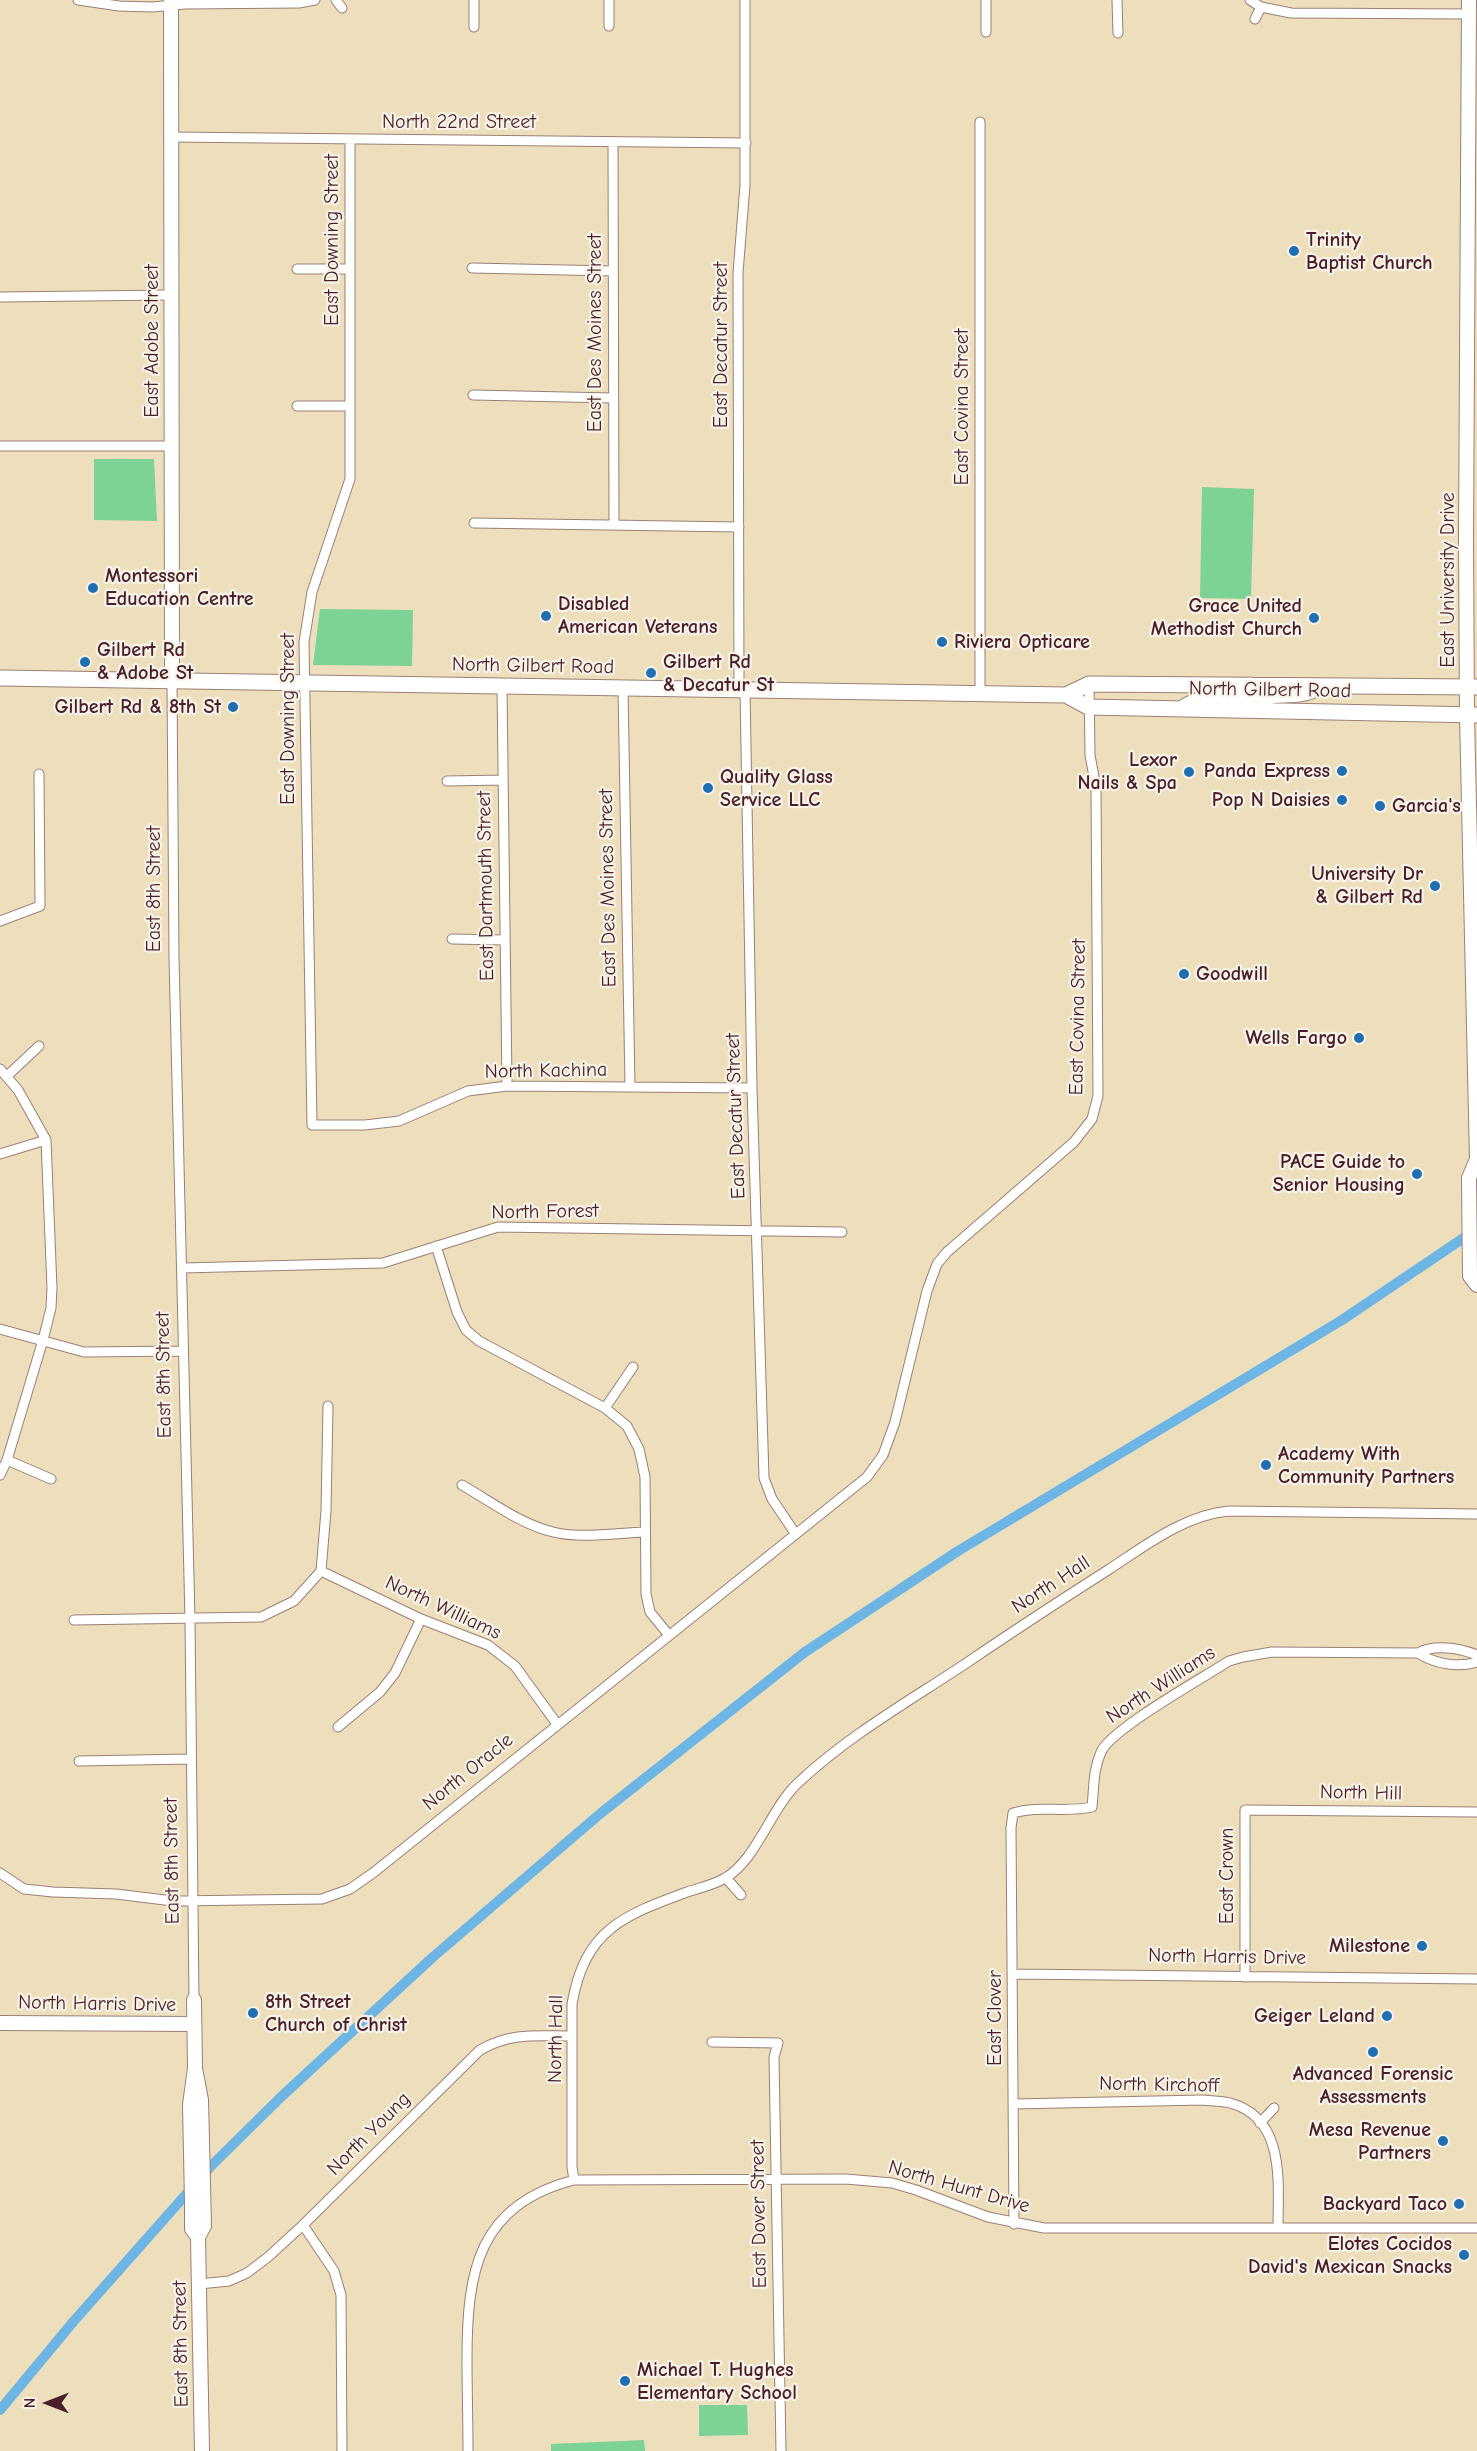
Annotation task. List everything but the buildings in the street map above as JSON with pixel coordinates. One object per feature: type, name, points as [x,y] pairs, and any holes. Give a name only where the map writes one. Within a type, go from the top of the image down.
[{"type":"main road","name":"North Gilbert Road","points":[[0,678],[1066,695],[1089,684],[1473,687]]},
{"type":"main road","points":[[1181,709],[1194,700],[1203,698],[1245,696],[1249,693],[1251,685]]},
{"type":"main road","points":[[1252,710],[1261,698],[1307,694],[1323,685]]},
{"type":"main road","name":"North Gilbert Road","points":[[1066,695],[1088,707],[1472,715]]},
{"type":"street","points":[[78,0],[119,6],[171,2],[299,3],[315,0]]},
{"type":"street","points":[[474,0],[474,27]]},
{"type":"street","points":[[609,0],[609,26]]},
{"type":"street","name":"East Decatur Street","points":[[745,0],[745,185],[738,273],[739,526],[764,1478],[772,1499],[795,1533]]},
{"type":"street","points":[[986,0],[986,32]]},
{"type":"street","points":[[1117,0],[1118,33]]},
{"type":"street","points":[[1250,0],[1261,7],[1291,13],[1469,7]]},
{"type":"street","name":"East Adobe Street","points":[[171,2],[172,681]]},
{"type":"street","points":[[1255,19],[1261,7]]},
{"type":"street","name":"East University Drive","points":[[1469,7],[1466,530],[1473,687],[1477,1160],[1469,1178],[1469,1214],[1470,1276],[1477,1285]]},
{"type":"street","name":"East Covina Street","points":[[980,122],[980,693]]},
{"type":"street","name":"North 22nd Street","points":[[171,137],[746,142]]},
{"type":"street","name":"East Downing Street","points":[[312,1125],[303,684],[304,630],[309,604],[350,479],[350,139]]},
{"type":"street","name":"East Des Moines Street","points":[[613,142],[614,525]]},
{"type":"street","points":[[472,268],[613,271]]},
{"type":"street","points":[[297,269],[350,269]]},
{"type":"street","points":[[0,297],[171,295]]},
{"type":"street","points":[[473,395],[613,398]]},
{"type":"street","points":[[297,406],[350,406]]},
{"type":"street","points":[[0,446],[172,446]]},
{"type":"street","points":[[474,522],[739,526]]},
{"type":"street","name":"East 8th Street","points":[[172,681],[174,958],[190,1619],[195,2068],[190,2105],[192,2229],[198,2237]]},
{"type":"street","name":"East Covina Street","points":[[883,1455],[895,1422],[927,1291],[937,1264],[946,1252],[1074,1142],[1092,1119],[1098,1096],[1096,788],[1090,755],[1089,684]]},
{"type":"street","name":"East Dartmouth Street","points":[[502,687],[507,1086]]},
{"type":"street","name":"East Des Moines Street","points":[[623,688],[630,1087]]},
{"type":"street","points":[[0,921],[40,906],[39,774]]},
{"type":"street","points":[[447,781],[503,780]]},
{"type":"street","points":[[452,939],[505,940]]},
{"type":"street","points":[[0,1475],[7,1460],[51,1308],[46,1140],[18,1090],[4,1072],[39,1046]]},
{"type":"street","name":"North Kachina","points":[[312,1125],[365,1125],[399,1121],[468,1091],[507,1086],[752,1088]]},
{"type":"street","points":[[0,1154],[46,1140]]},
{"type":"street","name":"North Forest","points":[[182,1268],[383,1263],[498,1227],[842,1232]]},
{"type":"street","points":[[436,1246],[457,1312],[466,1330],[479,1341],[605,1408],[627,1426],[639,1449],[645,1477],[648,1603],[650,1612],[668,1634]]},
{"type":"street","points":[[0,1329],[84,1352],[182,1351]]},
{"type":"street","points":[[605,1408],[633,1367]]},
{"type":"street","points":[[74,1620],[261,1617],[294,1601],[321,1571],[326,1511],[328,1406]]},
{"type":"street","name":"North Oracle","points":[[0,1873],[24,1889],[116,1894],[173,1901],[322,1899],[350,1889],[373,1873],[668,1634],[867,1477],[883,1455]]},
{"type":"street","points":[[7,1460],[51,1479]]},
{"type":"street","points":[[462,1485],[530,1524],[554,1532],[586,1535],[645,1532]]},
{"type":"street","name":"North Hall","points":[[574,2180],[572,2167],[572,2004],[576,1981],[586,1955],[601,1936],[618,1922],[653,1905],[726,1878],[755,1845],[781,1803],[797,1783],[845,1744],[1055,1603],[1170,1530],[1216,1512],[1477,1515]]},
{"type":"street","name":"North Williams","points":[[321,1571],[421,1619],[488,1645],[515,1666],[557,1724]]},
{"type":"street","points":[[338,1727],[380,1692],[395,1673],[421,1619]]},
{"type":"street","name":"North Williams","points":[[1012,1813],[1025,1809],[1079,1810],[1092,1807],[1094,1772],[1102,1749],[1120,1731],[1229,1661],[1272,1652],[1418,1653],[1427,1648],[1465,1650],[1477,1655]]},
{"type":"street","name":"North Williams","points":[[1418,1653],[1427,1659],[1464,1666],[1477,1662]]},
{"type":"street","points":[[79,1761],[190,1759]]},
{"type":"street","name":"North Hill","points":[[1245,1810],[1477,1812]]},
{"type":"street","name":"East Crown","points":[[1245,1810],[1245,1977]]},
{"type":"street","name":"East Clover","points":[[1012,1813],[1014,2224]]},
{"type":"street","points":[[726,1878],[741,1895]]},
{"type":"street","name":"North Harris Drive","points":[[1013,1974],[1477,1979]]},
{"type":"street","name":"North Harris Drive","points":[[0,2022],[194,2024]]},
{"type":"street","name":"North Young","points":[[199,2284],[229,2281],[247,2273],[303,2225],[480,2050],[496,2040],[518,2036],[572,2036]]},
{"type":"street","name":"East Dover Street","points":[[712,2042],[778,2043],[774,2057],[781,2451]]},
{"type":"street","name":"East 8th Street","points":[[195,2068],[201,2100],[204,2226],[198,2237],[202,2451]]},
{"type":"street","name":"North Kirchoff","points":[[1013,2104],[1202,2100],[1231,2104],[1251,2113],[1267,2130],[1275,2152],[1278,2170],[1278,2228]]},
{"type":"street","points":[[1260,2123],[1274,2108]]},
{"type":"street","name":"North Hunt Drive","points":[[574,2180],[846,2179],[892,2183],[974,2213],[1014,2224],[1067,2229],[1477,2228]]},
{"type":"street","points":[[468,2451],[467,2312],[482,2251],[494,2230],[524,2201],[552,2186],[574,2180]]},
{"type":"street","points":[[303,2225],[334,2271],[341,2295],[342,2451]]},
{"type":"green space","points":[[94,459],[154,459],[157,521],[94,520]]},
{"type":"green space","points":[[1202,487],[1254,489],[1251,599],[1200,598]]},
{"type":"green space","points":[[320,609],[413,610],[412,666],[313,665]]},
{"type":"green space","points":[[699,2405],[747,2405],[748,2435],[699,2436]]},
{"type":"green space","points":[[644,2440],[645,2451],[551,2451],[551,2444]]},
{"type":"waterway","points":[[0,2410],[73,2322],[212,2165],[282,2096],[433,1957],[601,1813],[805,1652],[958,1551],[1342,1320],[1477,1229]]},
{"type":"place","name":"Trinity Baptist Church","points":[[1294,251]]},
{"type":"place","name":"Montessori Education Centre","points":[[93,588]]},
{"type":"place","name":"Disabled American Veterans","points":[[546,616]]},
{"type":"place","name":"Grace United Methodist Church","points":[[1314,618]]},
{"type":"place","name":"Riviera Opticare","points":[[942,642]]},
{"type":"place","name":"Gilbert Rd & Adobe St","points":[[85,662]]},
{"type":"place","name":"Gilbert Rd & Decatur St","points":[[651,673]]},
{"type":"place","name":"Gilbert Rd & 8th St","points":[[233,707]]},
{"type":"place","name":"Panda Express","points":[[1342,771]]},
{"type":"place","name":"Lexor Nails & Spa","points":[[1189,772]]},
{"type":"place","name":"Quality Glass Service LLC","points":[[708,788]]},
{"type":"place","name":"Pop N Daisies","points":[[1342,800]]},
{"type":"place","name":"Garcia's","points":[[1380,806]]},
{"type":"place","name":"University Dr & Gilbert Rd","points":[[1435,886]]},
{"type":"place","name":"Goodwill","points":[[1184,974]]},
{"type":"place","name":"Wells Fargo","points":[[1359,1038]]},
{"type":"place","name":"PACE Guide to Senior Housing","points":[[1417,1174]]},
{"type":"place","name":"Academy With Community Partners","points":[[1266,1465]]},
{"type":"place","name":"Milestone","points":[[1422,1946]]},
{"type":"place","name":"8th Street Church of Christ","points":[[253,2013]]},
{"type":"place","name":"Geiger Leland","points":[[1387,2016]]},
{"type":"place","name":"Advanced Forensic Assessments","points":[[1373,2052]]},
{"type":"place","name":"Mesa Revenue Partners","points":[[1443,2141]]},
{"type":"place","name":"Backyard Taco","points":[[1459,2204]]},
{"type":"place","name":"Elotes Cocidos David's Mexican Snacks","points":[[1464,2255]]},
{"type":"place","name":"Michael T. Hughes Elementary School","points":[[625,2381]]}]
